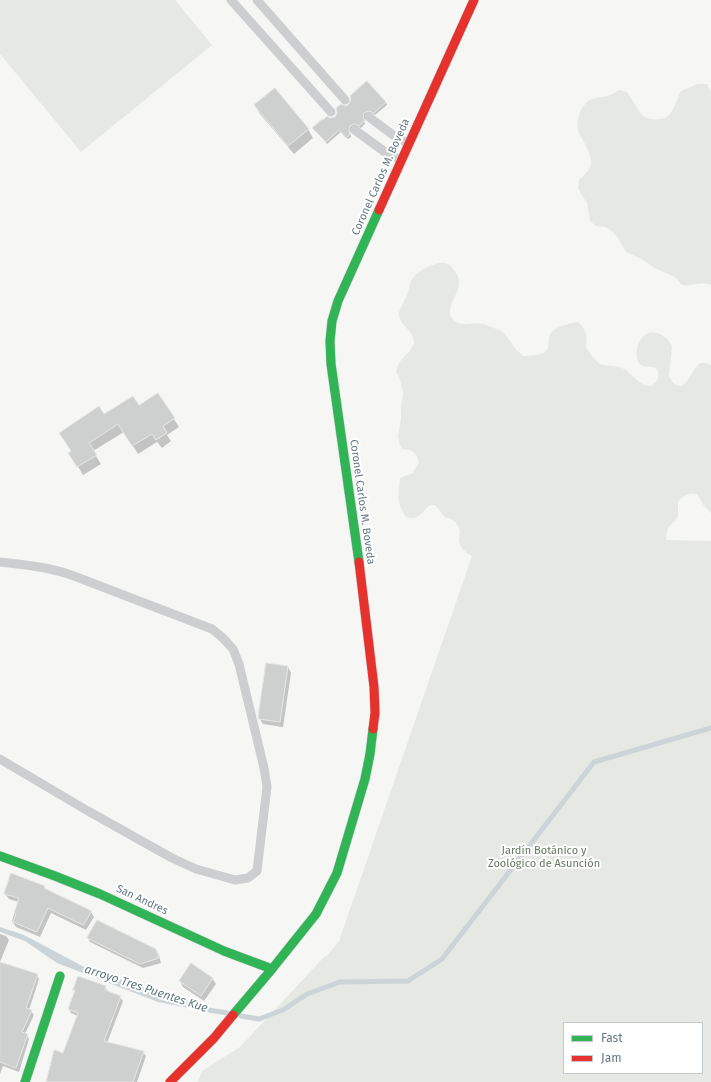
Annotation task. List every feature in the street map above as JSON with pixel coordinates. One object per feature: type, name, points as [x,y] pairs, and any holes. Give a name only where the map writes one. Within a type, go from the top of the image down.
[{"type":"street","name":"Coronel Carlos M. Boveda","points":[[170,1082],[214,1038],[316,914],[337,873],[365,779],[375,713],[374,687],[362,584],[331,364],[330,341],[332,322],[338,301],[474,0]]},
{"type":"street","name":"San Andres","points":[[0,856],[100,894],[224,951],[272,969]]},
{"type":"street","points":[[25,1082],[60,976]]},
{"type":"lane","points":[[231,0],[331,112]]},
{"type":"lane","points":[[257,0],[345,100]]},
{"type":"lane","points":[[369,118],[393,136],[409,144]]},
{"type":"lane","points":[[355,130],[385,152],[402,160]]},
{"type":"lane","points":[[0,562],[60,570],[212,629],[233,649],[239,664],[264,768],[267,787],[257,871],[248,878],[235,880],[196,869],[172,858],[88,811],[0,759]]},
{"type":"green space","points":[[0,0],[175,0],[212,45],[81,152],[0,54]]},
{"type":"green space","points":[[698,84],[707,84],[711,92],[711,285],[682,285],[675,277],[656,269],[642,259],[626,252],[612,231],[605,227],[596,226],[590,221],[587,203],[578,189],[579,180],[589,169],[591,160],[584,141],[579,134],[577,125],[580,113],[587,102],[613,94],[618,90],[627,92],[641,114],[644,116],[652,119],[664,118],[672,111],[681,91]]},
{"type":"green space","name":"Jardín Botánico y Zoológico de Asunción","points":[[439,263],[448,264],[458,277],[458,289],[450,311],[451,316],[457,323],[480,323],[500,330],[524,356],[543,353],[548,348],[550,334],[555,329],[578,322],[586,333],[586,347],[598,363],[622,368],[639,382],[646,385],[651,386],[654,384],[658,376],[656,368],[643,366],[638,361],[637,349],[639,342],[648,333],[654,332],[662,335],[672,346],[669,377],[675,384],[680,386],[684,385],[697,366],[701,363],[711,365],[711,513],[704,506],[697,494],[689,494],[684,496],[678,502],[678,516],[668,528],[666,540],[711,541],[711,1082],[198,1082],[202,1071],[240,1047],[325,956],[326,957],[339,941],[472,556],[462,548],[459,543],[460,531],[457,524],[445,517],[437,507],[430,505],[418,516],[409,518],[405,516],[401,510],[399,501],[400,478],[413,473],[419,463],[414,452],[402,449],[398,436],[403,393],[399,376],[396,372],[399,363],[412,348],[414,343],[414,339],[410,332],[400,320],[399,314],[413,277],[427,267]]},
{"type":"water","points":[[0,927],[24,935],[86,968],[217,1010],[214,1013],[158,1002],[57,963],[25,941],[0,932]]},
{"type":"building","points":[[367,81],[386,102],[374,113],[369,111],[364,113],[363,117],[365,121],[359,126],[355,124],[350,126],[350,134],[346,138],[339,130],[326,142],[312,128],[327,116],[330,118],[335,117],[337,113],[336,108],[341,104],[346,106],[349,104],[351,99],[350,96]]},
{"type":"building","points":[[275,88],[309,129],[288,146],[254,105]]},
{"type":"building","points":[[158,393],[175,418],[163,426],[167,433],[156,440],[152,434],[132,446],[118,424],[89,443],[97,455],[77,467],[68,453],[71,451],[59,433],[99,406],[104,414],[133,396],[139,405]]},
{"type":"building","points":[[266,663],[288,666],[280,722],[258,719]]},
{"type":"building","points":[[11,873],[45,886],[44,888],[92,911],[83,925],[48,908],[37,932],[13,922],[16,914],[14,913],[19,898],[4,894]]},
{"type":"building","points":[[97,920],[156,949],[159,958],[140,964],[87,938]]},
{"type":"building","points":[[0,962],[38,974],[26,1008],[32,1010],[22,1032],[28,1034],[16,1068],[0,1062]]},
{"type":"building","points":[[191,963],[213,978],[201,996],[179,981]]},
{"type":"building","points":[[78,976],[106,986],[105,990],[121,996],[104,1041],[144,1051],[133,1082],[46,1082],[54,1050],[63,1053],[78,1013],[68,1009]]},
{"type":"waterway","name":"arroyo Tres Puentes Kue","points":[[241,1016],[259,1019],[283,1010],[307,994],[340,982],[408,981],[442,959],[594,762],[711,728]]},
{"type":"waterway","name":"arroyo Tres Puentes Kue","points":[[209,1010],[227,1013]]},
{"type":"traffic: fast","points":[[359,562],[331,364],[330,341],[332,321],[338,301],[379,210]]},
{"type":"traffic: fast","points":[[233,1015],[316,914],[337,873],[365,779],[373,729]]},
{"type":"traffic: fast","points":[[0,856],[100,894],[224,951],[272,969]]},
{"type":"traffic: fast","points":[[25,1082],[60,976]]},
{"type":"traffic: jam","points":[[379,210],[474,0]]},
{"type":"traffic: jam","points":[[359,562],[374,687],[375,713],[373,729]]},
{"type":"traffic: jam","points":[[170,1082],[214,1038],[233,1015]]}]
